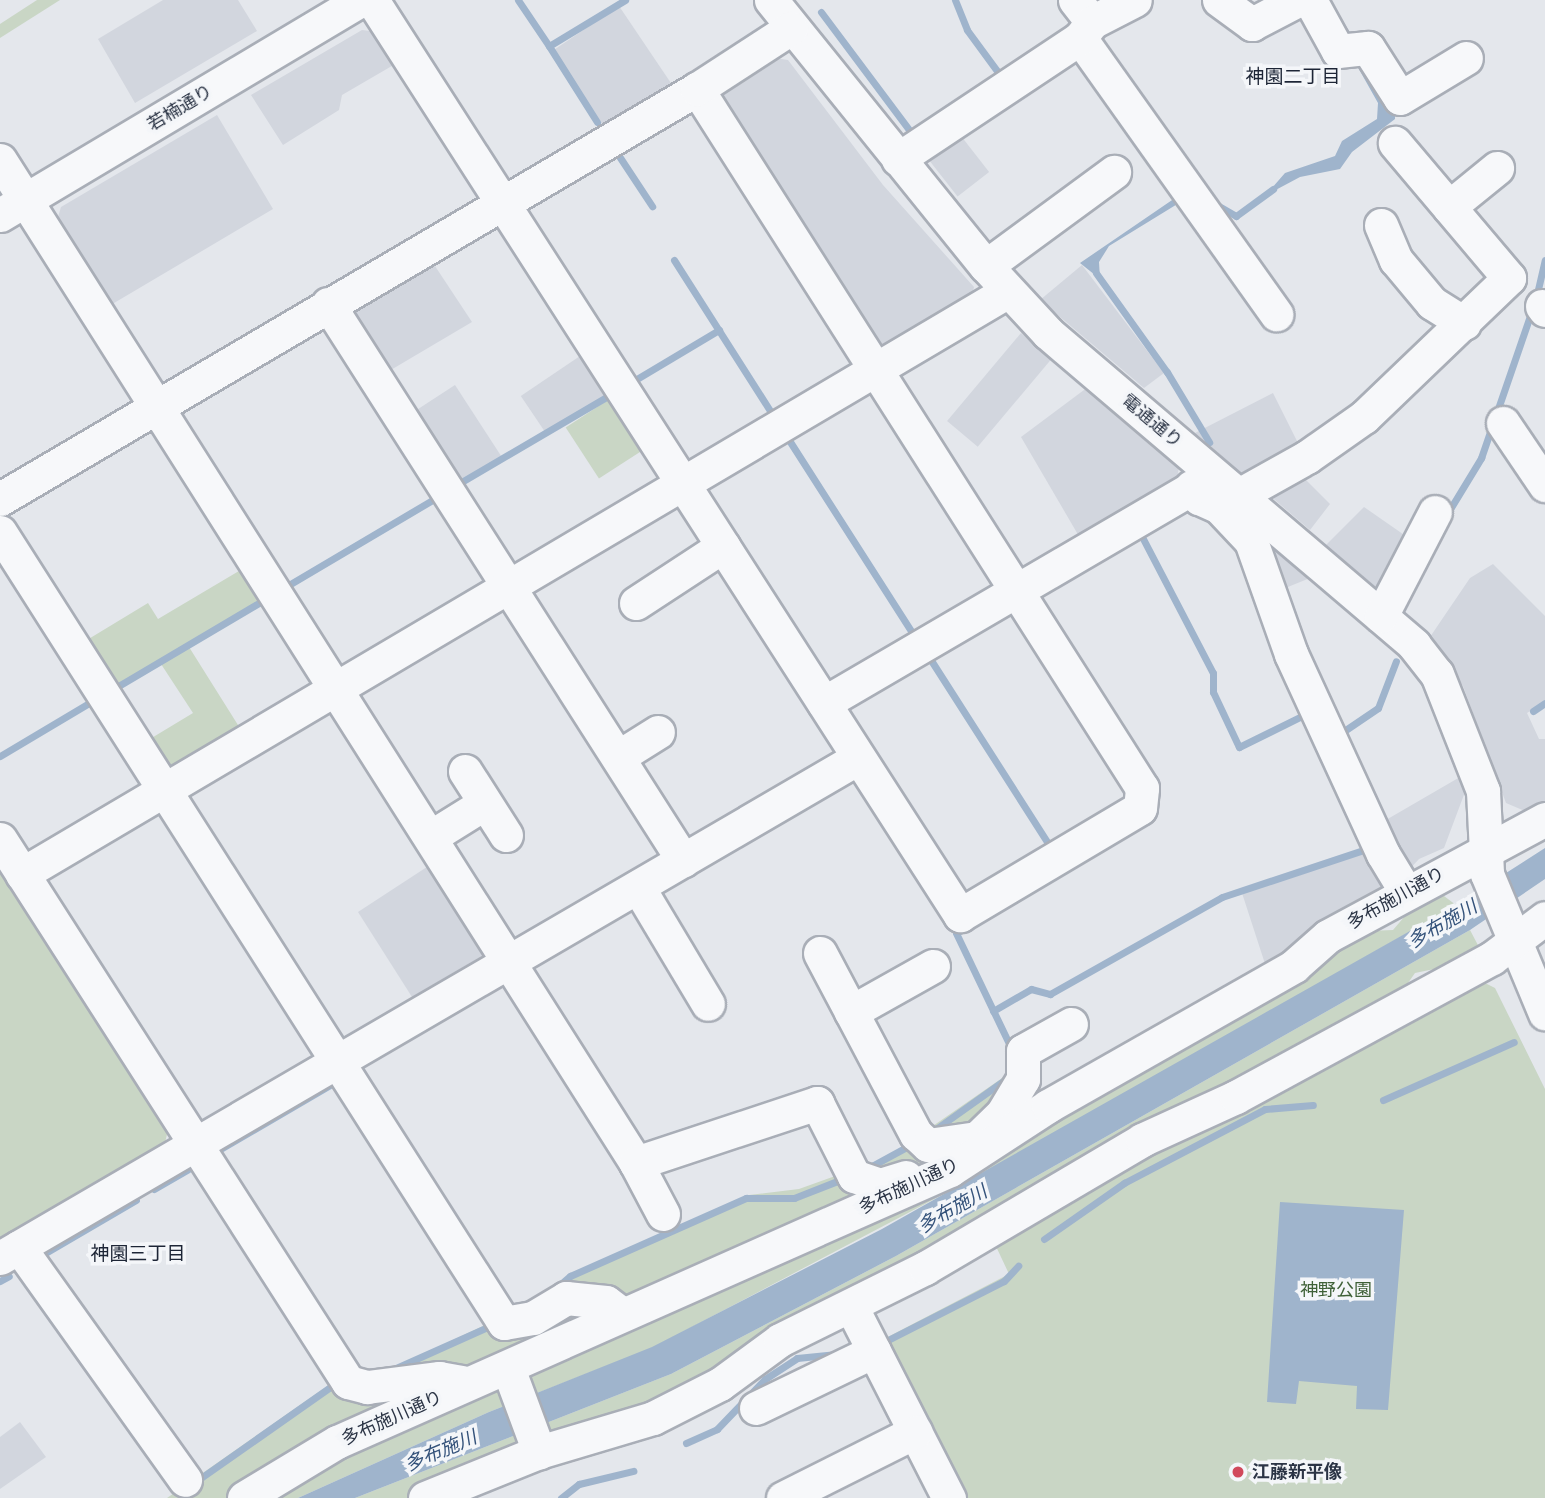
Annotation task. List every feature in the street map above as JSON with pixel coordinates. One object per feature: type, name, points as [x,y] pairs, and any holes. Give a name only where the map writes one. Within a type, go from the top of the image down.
[{"type":"street","name":"若楠通り","points":[[13,207],[312,12],[361,0]]},
{"type":"street","points":[[372,0],[960,915],[1140,808],[1142,788],[697,89]]},
{"type":"street","name":"電通通り","points":[[771,0],[986,266],[1048,333],[1215,486],[1381,616],[1437,674],[1483,791],[1487,874],[1545,1013]]},
{"type":"street","points":[[898,159],[1082,20],[1135,0]]},
{"type":"street","points":[[1219,0],[1252,24],[1298,0]]},
{"type":"street","points":[[1310,0],[1338,51],[1354,49],[1400,98],[1466,58]]},
{"type":"street","points":[[1082,20],[1189,194],[1276,314]]},
{"type":"street","points":[[0,499],[501,201],[697,89],[792,27]]},
{"type":"street","points":[[824,703],[1016,587],[1215,486],[1307,457],[1364,416],[1464,323],[1509,278],[1395,143]]},
{"type":"street","points":[[0,160],[13,207],[156,405],[511,960],[516,978],[636,1163],[663,1214]]},
{"type":"street","points":[[1449,207],[1497,168]]},
{"type":"street","points":[[986,266],[1114,172]]},
{"type":"street","points":[[1381,225],[1396,260],[1432,303],[1464,323]]},
{"type":"street","points":[[22,874],[1007,291]]},
{"type":"street","points":[[328,304],[683,860]]},
{"type":"street","points":[[1503,423],[1545,485]]},
{"type":"street","points":[[1215,486],[1199,498],[1219,507],[1251,541],[1291,654],[1382,854],[1406,892]]},
{"type":"street","points":[[1381,616],[1435,512]]},
{"type":"street","points":[[0,532],[339,1058],[504,1323],[533,1318],[566,1298],[606,1302],[622,1314]]},
{"type":"street","points":[[636,603],[723,546]]},
{"type":"street","points":[[618,757],[658,732]]},
{"type":"street","points":[[184,1480],[10,1252],[194,1142],[858,758]]},
{"type":"street","points":[[465,771],[506,835]]},
{"type":"street","points":[[432,836],[485,803]]},
{"type":"street","name":"多布施川通り","points":[[244,1498],[337,1442],[950,1170],[980,1144],[1294,966],[1328,936],[1545,819]]},
{"type":"street","points":[[0,839],[348,1382],[367,1387],[439,1378],[472,1383]]},
{"type":"street","points":[[638,887],[708,1004]]},
{"type":"street","points":[[444,1496],[539,1452],[653,1418],[720,1384],[780,1340],[1011,1221],[1142,1140],[1236,1097],[1514,942],[1545,918]]},
{"type":"street","points":[[820,953],[916,1134],[928,1145]]},
{"type":"street","points":[[851,1012],[933,966]]},
{"type":"street","points":[[862,1182],[928,1145],[980,1144],[1023,1079],[1023,1051],[1070,1024]]},
{"type":"street","points":[[636,1163],[817,1103],[862,1182]]},
{"type":"street","points":[[862,1182],[880,1185],[950,1170]]},
{"type":"street","points":[[850,1306],[949,1498]]},
{"type":"street","points":[[756,1408],[874,1351]]},
{"type":"street","points":[[508,1368],[539,1452]]},
{"type":"street","points":[[783,1498],[915,1432]]},
{"type":"shaded area","points":[[163,0],[238,0],[257,31],[135,103],[98,39]]},
{"type":"shaded area","points":[[619,6],[672,84],[605,129],[553,51]]},
{"type":"shaded area","points":[[362,30],[377,32],[397,63],[342,95],[339,110],[283,145],[251,95]]},
{"type":"shaded area","points":[[774,58],[788,60],[883,185],[974,287],[971,300],[878,355],[717,104],[719,90]]},
{"type":"shaded area","points":[[217,115],[273,209],[109,306],[56,224],[61,207]]},
{"type":"shaded area","points":[[954,127],[989,172],[958,197],[922,152]]},
{"type":"shaded area","points":[[431,260],[472,322],[384,374],[348,320],[352,307]]},
{"type":"shaded area","points":[[1082,265],[1164,373],[1144,388],[1040,300]]},
{"type":"shaded area","points":[[1021,333],[1052,359],[978,447],[947,421]]},
{"type":"shaded area","points":[[583,354],[609,393],[547,435],[521,396]]},
{"type":"shaded area","points":[[455,385],[501,456],[456,486],[410,414]]},
{"type":"shaded area","points":[[1088,387],[1179,467],[1177,479],[1080,538],[1021,437]]},
{"type":"shaded area","points":[[1273,393],[1302,451],[1248,479],[1195,433]]},
{"type":"shaded area","points":[[1295,469],[1330,504],[1310,530],[1262,489]]},
{"type":"shaded area","points":[[1364,507],[1410,539],[1385,595],[1326,545]]},
{"type":"shaded area","points":[[1253,531],[1310,578],[1278,591]]},
{"type":"shaded area","points":[[1493,564],[1545,616],[1545,701],[1527,713],[1539,739],[1545,739],[1545,808],[1534,815],[1506,803],[1463,686],[1430,637],[1470,578]]},
{"type":"shaded area","points":[[1460,777],[1465,792],[1444,848],[1419,859],[1390,890],[1268,973],[1241,890],[1372,845],[1367,831]]},
{"type":"shaded area","points":[[433,863],[485,945],[482,956],[412,997],[358,912]]},
{"type":"shaded area","points":[[20,1422],[46,1457],[0,1489],[0,1437]]},
{"type":"green space","points":[[37,0],[60,0],[0,38],[0,24]]},
{"type":"green space","points":[[611,398],[644,449],[599,479],[566,427]]},
{"type":"green space","points":[[244,568],[266,602],[189,647],[243,733],[175,773],[161,768],[145,742],[193,713],[161,664],[113,692],[82,643],[148,603],[158,619]]},
{"type":"green space","points":[[0,865],[168,1130],[165,1143],[0,1241]]},
{"type":"green space","points":[[1440,893],[1456,905],[1033,1147],[652,1348],[489,1412],[298,1498],[261,1498],[340,1450],[956,1177],[1369,931],[1393,930],[1411,909]]},
{"type":"green space","points":[[1470,930],[1480,949],[1444,967],[1415,973],[1401,993],[659,1404],[407,1498],[355,1498],[671,1374],[896,1256]]},
{"type":"green space","name":"神野公園","points":[[1487,984],[1495,988],[1545,1089],[1545,1498],[959,1498],[880,1341],[1009,1274],[993,1240],[1136,1153],[1472,985]]},
{"type":"green space","points":[[1008,1074],[1034,1107],[916,1178],[275,1463],[227,1498],[167,1498],[336,1380],[402,1364],[532,1303],[569,1275],[749,1195],[799,1189],[888,1157]]},
{"type":"water","points":[[1320,0],[1330,0],[1395,106],[1395,119],[1352,152],[1340,169],[1300,177],[1266,195],[1285,173],[1335,156],[1342,141],[1377,119],[1378,103]]},
{"type":"water","points":[[1178,196],[1179,203],[1109,246],[1099,262],[1100,279],[1080,263]]},
{"type":"water","name":"多布施川","points":[[1545,848],[1545,879],[1470,930],[896,1256],[671,1374],[355,1498],[298,1498],[489,1412],[652,1347],[882,1229],[1456,905]]},
{"type":"water","points":[[1280,1202],[1404,1210],[1388,1410],[1356,1409],[1357,1386],[1299,1381],[1296,1404],[1267,1402]]},
{"type":"waterway","points":[[518,0],[549,46]]},
{"type":"waterway","points":[[597,122],[549,46],[625,0]]},
{"type":"waterway","points":[[955,0],[967,30],[1000,75],[1005,72]]},
{"type":"waterway","points":[[821,12],[913,135]]},
{"type":"waterway","points":[[617,153],[652,206]]},
{"type":"waterway","points":[[1217,205],[1236,216],[1273,189]]},
{"type":"waterway","points":[[674,260],[772,414]]},
{"type":"waterway","points":[[1536,298],[1545,260]]},
{"type":"waterway","points":[[1096,273],[1167,372],[1209,442]]},
{"type":"waterway","points":[[1447,514],[1481,458],[1532,310]]},
{"type":"waterway","points":[[635,380],[719,330]]},
{"type":"waterway","points":[[458,484],[606,397]]},
{"type":"waterway","points":[[787,437],[913,634]]},
{"type":"waterway","points":[[292,583],[436,498]]},
{"type":"waterway","points":[[1139,531],[1213,673],[1213,692],[1239,747],[1304,715]]},
{"type":"waterway","points":[[115,688],[262,601]]},
{"type":"waterway","points":[[927,654],[1051,848]]},
{"type":"waterway","points":[[1342,739],[1344,731],[1378,708],[1396,661]]},
{"type":"waterway","points":[[0,756],[94,700]]},
{"type":"waterway","points":[[1533,711],[1545,703]]},
{"type":"waterway","points":[[993,1011],[1031,989],[1050,994],[1222,897],[1369,848]]},
{"type":"waterway","points":[[965,928],[956,933],[1011,1048]]},
{"type":"waterway","points":[[1383,1100],[1514,1042]]},
{"type":"waterway","points":[[933,1131],[1010,1076]]},
{"type":"waterway","points":[[222,1148],[335,1082]]},
{"type":"waterway","points":[[1044,1239],[1124,1183],[1265,1109],[1313,1105]]},
{"type":"waterway","points":[[868,1168],[912,1144]]},
{"type":"waterway","points":[[154,1189],[188,1169]]},
{"type":"waterway","points":[[555,1289],[570,1276],[746,1198],[794,1198],[840,1180]]},
{"type":"waterway","points":[[47,1252],[136,1200]]},
{"type":"waterway","points":[[886,1341],[1004,1281],[1018,1266]]},
{"type":"waterway","points":[[0,1281],[9,1276]]},
{"type":"waterway","points":[[396,1368],[492,1325]]},
{"type":"waterway","points":[[686,1443],[717,1429],[765,1379],[797,1358],[837,1354]]},
{"type":"waterway","points":[[195,1482],[333,1385]]},
{"type":"waterway","points":[[561,1498],[579,1484],[633,1471]]},
{"type":"place","name":"江藤新平像","points":[[1238,1472]]},
{"type":"district","name":"神園二丁目","points":[[1293,78]]},
{"type":"district","name":"神園三丁目","points":[[138,1255]]}]
